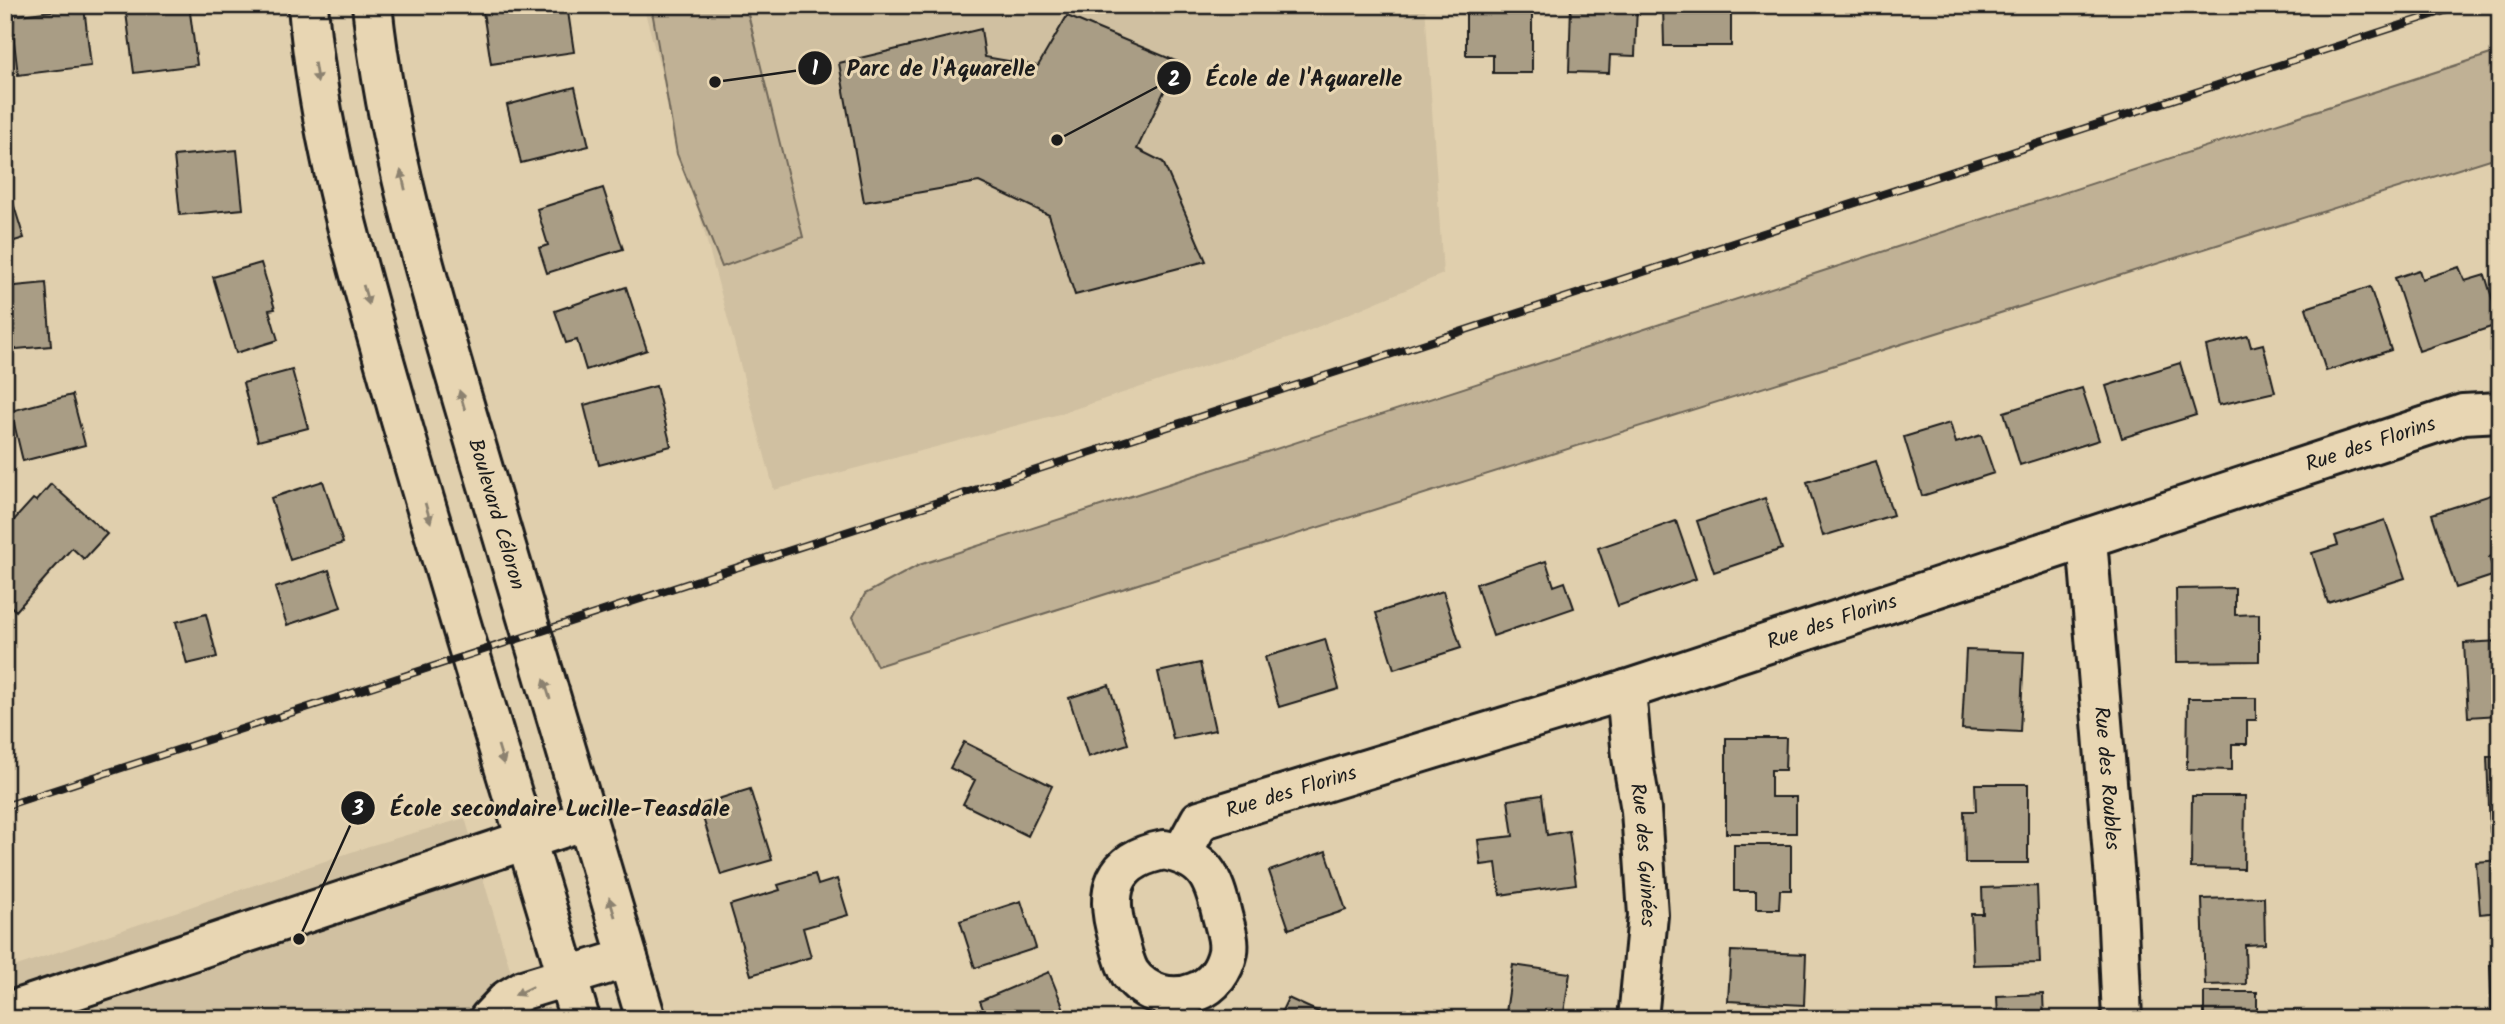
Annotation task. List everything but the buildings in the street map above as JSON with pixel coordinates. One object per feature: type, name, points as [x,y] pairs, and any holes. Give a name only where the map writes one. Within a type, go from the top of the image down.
[{"type":"street","points":[[308,5],[324,121],[350,239],[429,515],[580,1019]]},
{"type":"street","name":"Boulevard Céloron","points":[[372,5],[387,107],[420,251],[646,1019]]},
{"type":"street","name":"Rue des Florins","points":[[1182,853],[1200,820],[1626,690],[2463,414],[2500,412]]},
{"type":"street","name":"Rue des Roubles","points":[[2087,539],[2117,904],[2122,1019]]},
{"type":"street","name":"Rue des Guinées","points":[[1626,690],[1632,757],[1641,810],[1648,915],[1638,1019]]},
{"type":"street","points":[[5,1013],[586,820]]},
{"type":"street","points":[[489,1019],[508,999],[523,990],[628,958]]},
{"type":"shaded area","points":[[643,5],[1425,5],[1443,274],[1296,336],[1056,415],[774,490]]},
{"type":"shaded area","points":[[651,5],[733,5],[747,10],[803,237],[722,267],[677,154]]},
{"type":"shaded area","points":[[2500,51],[2500,156],[877,666],[853,617],[865,594],[919,565]]},
{"type":"shaded area","points":[[465,818],[525,1019],[5,1019],[5,970],[369,846]]},
{"type":"railway","points":[[5,806],[2463,5]]},
{"type":"place","name":"Parc de l'Aquarelle","points":[[715,82]]},
{"type":"place","name":"École de l'Aquarelle","points":[[1057,140]]},
{"type":"place","name":"École secondaire Lucille-Teasdale","points":[[299,939]]}]
